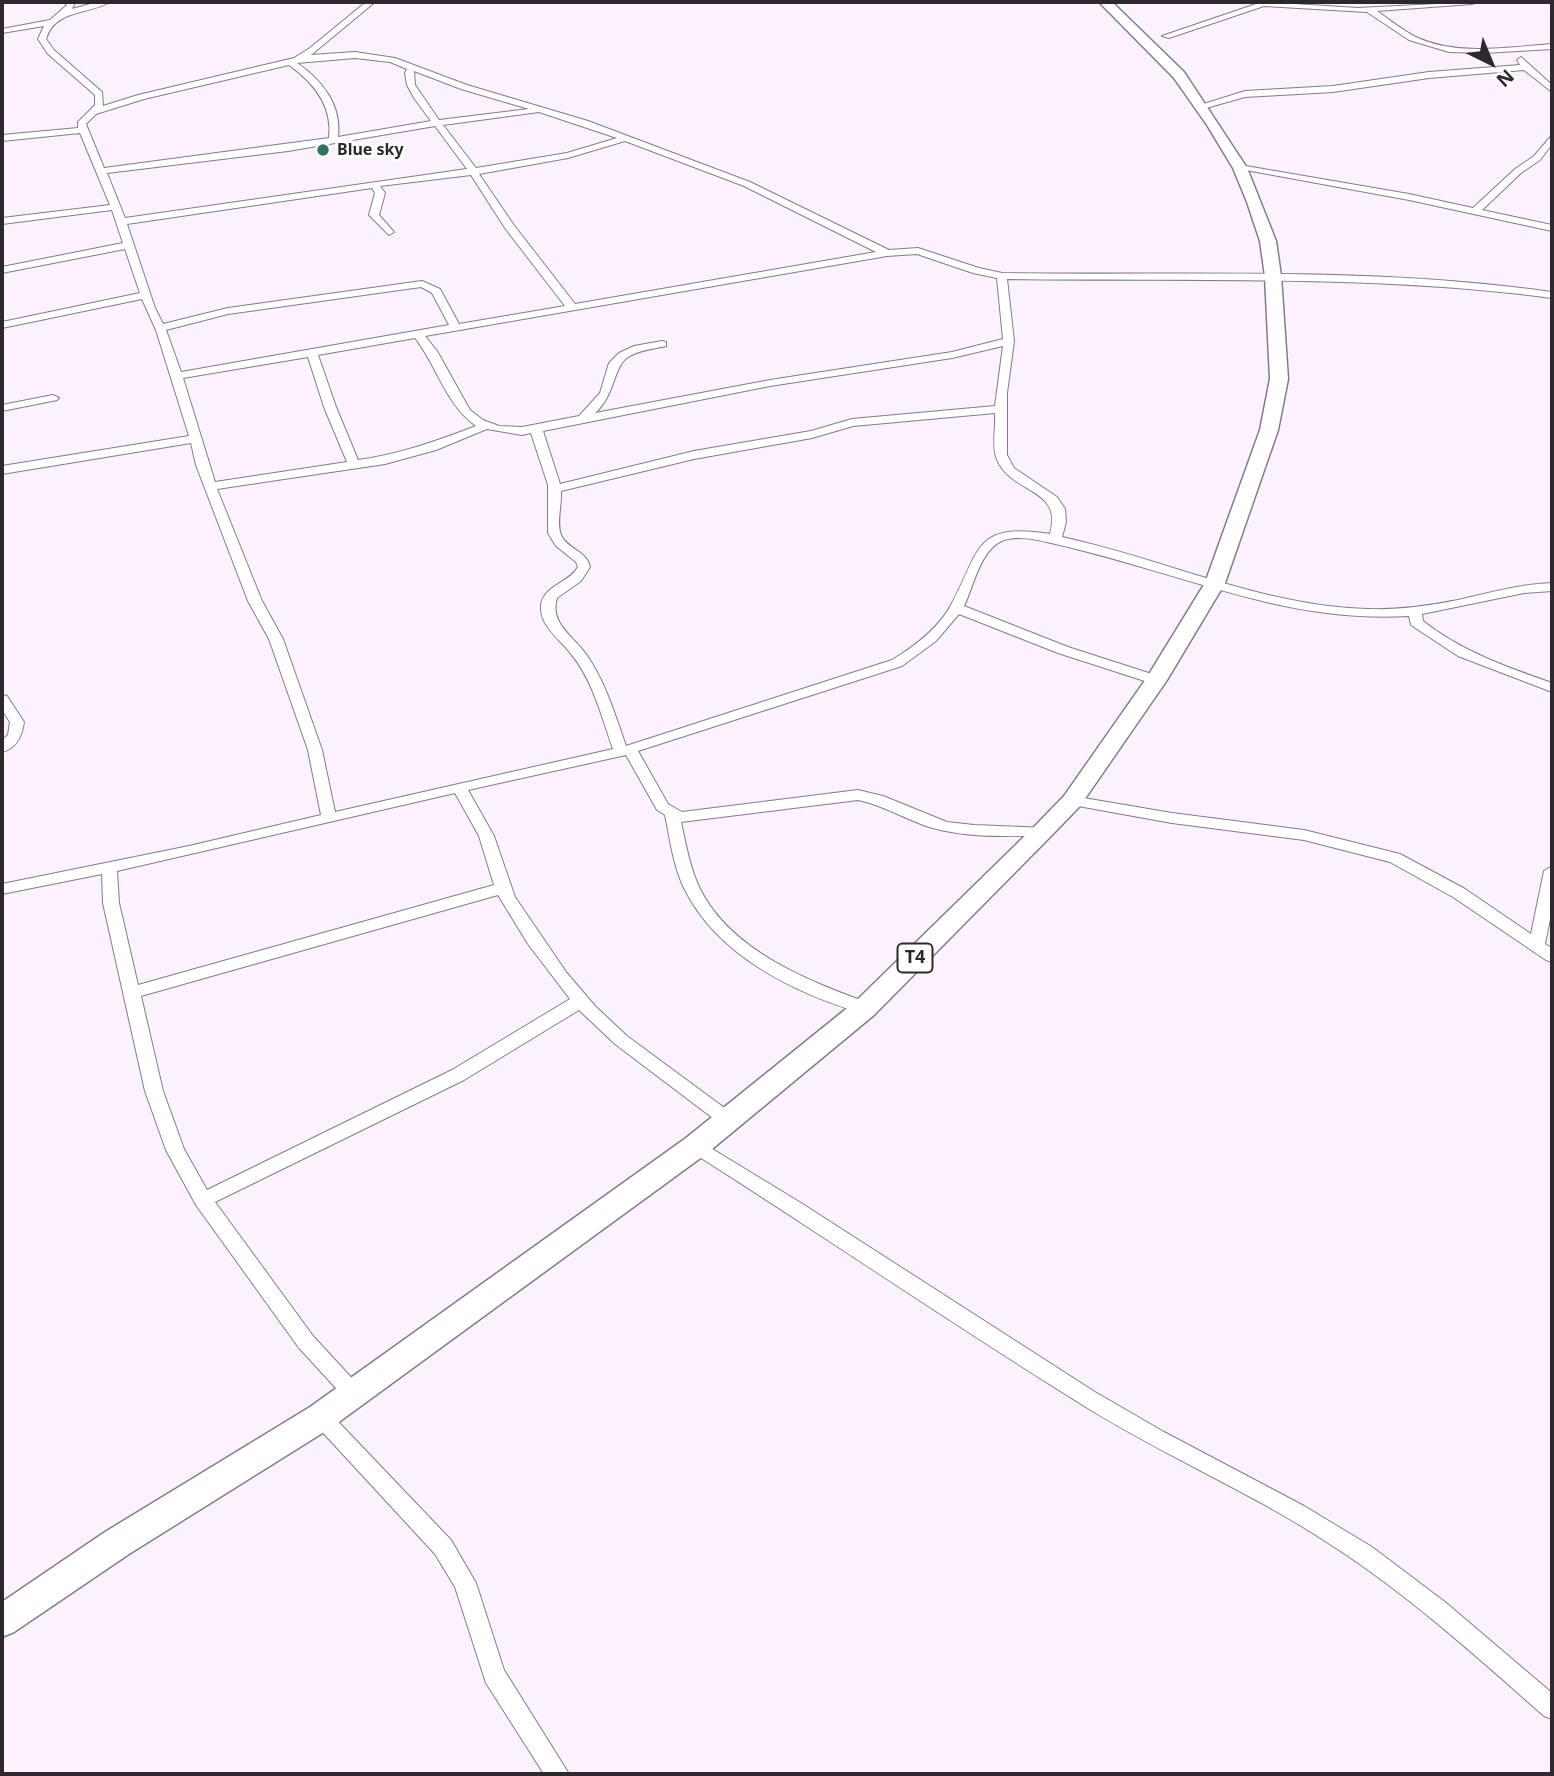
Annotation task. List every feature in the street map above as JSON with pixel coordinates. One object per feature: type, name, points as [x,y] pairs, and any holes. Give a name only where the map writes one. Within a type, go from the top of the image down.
[{"type":"highway","name":"T4","points":[[2,1620],[117,1543],[321,1417],[696,1146],[728,1120],[865,1008],[1072,801],[1156,680],[1215,583],[1269,430],[1279,379],[1273,276],[1268,241],[1240,168],[1214,125],[1199,107],[1180,75],[1105,2]]},
{"type":"street","points":[[68,2],[72,4],[70,8],[54,19],[42,39],[51,52],[99,94],[99,106],[81,124],[116,207],[160,328],[189,412],[194,439],[210,486],[255,601],[276,639],[315,750],[329,818]]},
{"type":"street","points":[[2,31],[54,19],[106,2]]},
{"type":"street","points":[[295,60],[371,2]]},
{"type":"street","points":[[1166,36],[1274,2]]},
{"type":"street","points":[[1263,4],[1329,10],[1472,2]]},
{"type":"street","points":[[1368,9],[1423,43],[1448,48],[1510,50],[1552,47]]},
{"type":"street","points":[[1510,50],[1525,67],[1552,89]]},
{"type":"street","points":[[93,112],[141,97],[295,60],[374,56],[626,138],[747,184],[887,253]]},
{"type":"street","points":[[295,60],[331,105],[337,126],[333,141]]},
{"type":"street","points":[[1199,107],[1245,94],[1332,89],[1429,75],[1525,67]]},
{"type":"street","points":[[412,68],[409,73],[411,85],[418,99],[473,171],[509,226],[573,309]]},
{"type":"street","points":[[101,171],[333,141],[437,123],[541,110]]},
{"type":"street","points":[[2,138],[83,130]]},
{"type":"street","points":[[121,222],[539,162],[626,138]]},
{"type":"street","points":[[1475,211],[1518,171],[1537,158],[1552,138]]},
{"type":"street","points":[[1240,168],[1409,197],[1552,228]]},
{"type":"street","points":[[374,184],[380,193],[374,215],[389,232]]},
{"type":"street","points":[[2,221],[116,207]]},
{"type":"street","points":[[2,270],[129,245]]},
{"type":"street","points":[[176,376],[887,253],[918,251],[977,271],[1002,276],[1273,276],[1439,282],[1552,295]]},
{"type":"street","points":[[1002,276],[1002,302],[1008,341],[1001,409],[1002,456],[1018,480],[1054,499],[1060,508],[1060,527],[1055,540]]},
{"type":"street","points":[[160,328],[228,311],[422,284],[436,290],[456,328]]},
{"type":"street","points":[[2,325],[146,295]]},
{"type":"street","points":[[417,334],[439,361],[462,408],[470,418],[483,427],[500,431],[536,428],[782,381],[952,355],[1008,341]]},
{"type":"street","points":[[583,418],[600,404],[616,359],[625,351],[662,344]]},
{"type":"street","points":[[312,352],[330,407],[354,465]]},
{"type":"street","points":[[2,408],[53,398]]},
{"type":"street","points":[[554,489],[694,456],[812,435],[852,423],[1001,409]]},
{"type":"street","points":[[210,486],[354,465],[432,447],[483,427]]},
{"type":"street","points":[[536,428],[554,489],[557,509],[553,531],[556,540],[585,563],[579,575],[553,594],[548,603],[548,613],[552,624],[583,659],[625,750],[662,807],[680,817],[692,817],[858,795],[873,797],[933,823],[958,829],[1042,831]]},
{"type":"street","points":[[2,470],[194,439]]},
{"type":"street","points":[[2,889],[109,868],[625,750],[897,663],[920,650],[956,608],[978,559],[987,546],[1011,533],[1055,540],[1298,606],[1382,613],[1415,611],[1552,587]]},
{"type":"street","points":[[956,608],[1063,650],[1156,680]]},
{"type":"street","points":[[1415,611],[1416,622],[1431,635],[1493,667],[1552,688]]},
{"type":"street","points":[[2,700],[17,722],[15,736],[2,748]]},
{"type":"street","points":[[459,786],[482,824],[493,851],[502,888],[552,966],[580,1001],[620,1039],[728,1120]]},
{"type":"street","points":[[1072,801],[1172,818],[1304,835],[1383,855],[1459,893],[1552,956]]},
{"type":"street","points":[[671,813],[683,868],[696,896],[710,916],[731,937],[769,965],[815,990],[865,1008]]},
{"type":"street","points":[[109,868],[111,903],[154,1091],[175,1150],[203,1200],[306,1342],[353,1393]]},
{"type":"street","points":[[1537,944],[1552,871]]},
{"type":"street","points":[[132,993],[502,888]]},
{"type":"street","points":[[203,1200],[458,1075],[580,1001]]},
{"type":"street","points":[[696,1146],[1099,1405],[1164,1444],[1278,1501],[1364,1554],[1461,1627],[1552,1708]]},
{"type":"street","points":[[321,1417],[443,1547],[465,1583],[494,1675],[557,1774]]},
{"type":"place","name":"Blue sky","points":[[323,150]]}]
